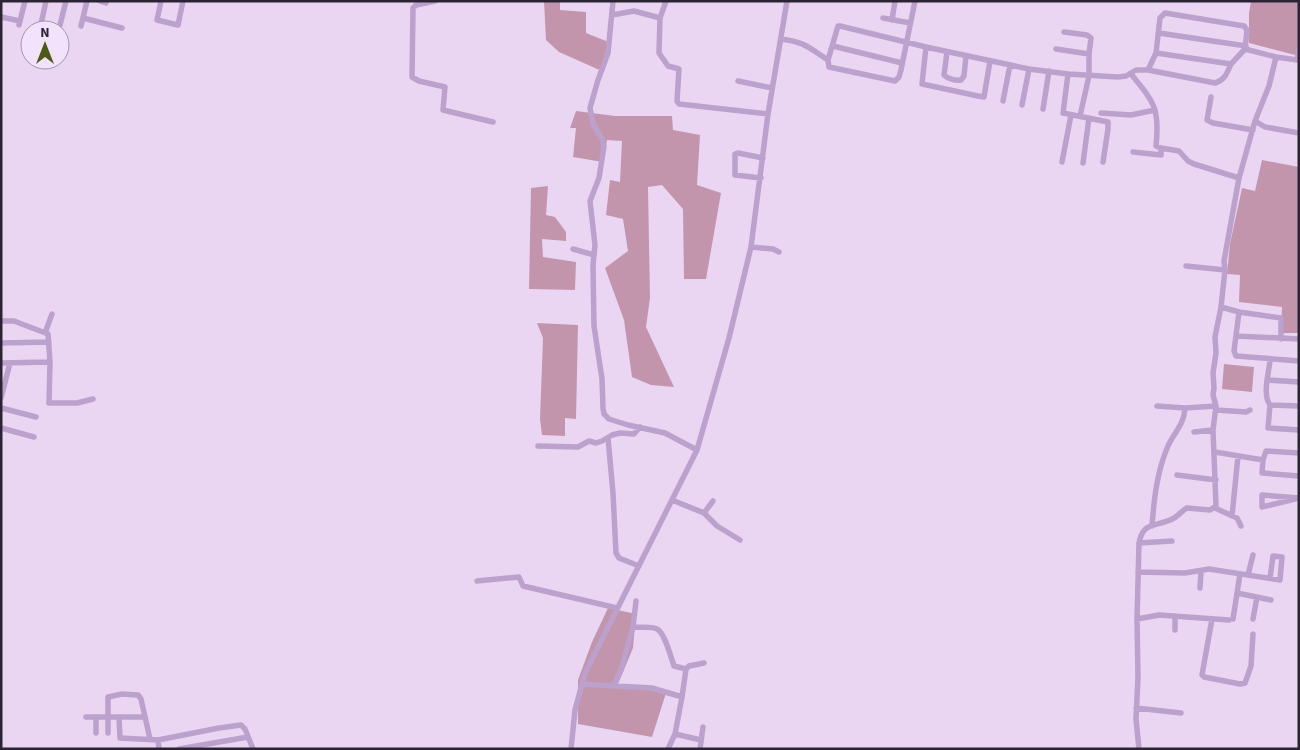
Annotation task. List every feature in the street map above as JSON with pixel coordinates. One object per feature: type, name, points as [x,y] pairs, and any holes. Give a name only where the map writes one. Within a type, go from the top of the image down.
[{"type":"street","points":[[46,1],[41,24],[59,28],[66,1]]},
{"type":"street","points":[[81,26],[87,1]]},
{"type":"street","points":[[100,1],[106,3],[106,1]]},
{"type":"street","points":[[162,1],[158,20],[178,25],[183,1]]},
{"type":"street","points":[[435,1],[416,5],[413,8],[412,77],[445,87],[443,110],[493,122]]},
{"type":"street","points":[[613,1],[608,53],[590,108],[593,124],[602,138],[604,146],[599,178],[590,201],[594,233],[594,326],[602,380],[602,408],[604,414],[609,419],[665,433],[697,450]]},
{"type":"street","points":[[666,1],[660,18],[659,53],[668,66],[679,70],[676,101],[679,104],[768,114]]},
{"type":"street","points":[[572,749],[575,710],[581,684],[697,450],[730,338],[751,246],[768,114],[787,1]]},
{"type":"street","points":[[892,20],[895,1]]},
{"type":"street","points":[[915,1],[910,23],[906,42],[899,77],[892,82],[829,67],[828,60],[839,26],[906,42],[947,52],[1029,69],[1089,76],[1126,76],[1136,70],[1148,70],[1215,83],[1222,81],[1231,64],[1246,48],[1247,30],[1244,26],[1163,14],[1160,18],[1156,54],[1148,70]]},
{"type":"street","points":[[1,17],[20,23],[23,2]]},
{"type":"street","points":[[612,15],[634,11],[660,18]]},
{"type":"street","points":[[83,18],[122,28]]},
{"type":"street","points":[[883,18],[910,23]]},
{"type":"street","points":[[1064,32],[1090,37],[1088,54],[1089,76],[1080,116]]},
{"type":"street","points":[[1159,33],[1246,48],[1276,57],[1298,60],[1299,50]]},
{"type":"street","points":[[781,39],[806,44],[828,60]]},
{"type":"street","points":[[833,46],[902,62]]},
{"type":"street","points":[[926,47],[922,84],[984,98],[990,61]]},
{"type":"street","points":[[1056,49],[1088,54]]},
{"type":"street","points":[[947,52],[944,75],[951,79],[961,80],[964,76],[966,56]]},
{"type":"street","points":[[1156,54],[1231,64]]},
{"type":"street","points":[[1215,508],[1216,480],[1213,430],[1216,408],[1213,395],[1213,373],[1216,353],[1215,337],[1221,307],[1226,247],[1240,178],[1253,130],[1269,86],[1276,57]]},
{"type":"street","points":[[1003,101],[1010,65]]},
{"type":"street","points":[[1022,105],[1029,69]]},
{"type":"street","points":[[1043,109],[1048,71]]},
{"type":"street","points":[[1068,74],[1063,113],[1105,121],[1108,125],[1103,162]]},
{"type":"street","points":[[1131,74],[1151,99],[1158,125],[1156,146],[1179,151],[1188,161],[1194,164],[1240,178]]},
{"type":"street","points":[[738,81],[772,88]]},
{"type":"street","points":[[1211,97],[1207,120],[1253,130]]},
{"type":"street","points":[[1100,113],[1131,115],[1154,110]]},
{"type":"street","points":[[1062,162],[1071,115]]},
{"type":"street","points":[[1083,164],[1089,118]]},
{"type":"street","points":[[1256,121],[1265,127],[1299,132]]},
{"type":"street","points":[[1133,152],[1161,155],[1162,148]]},
{"type":"street","points":[[761,178],[735,175],[735,154],[763,158]]},
{"type":"street","points":[[751,246],[779,252]]},
{"type":"street","points":[[573,249],[594,255]]},
{"type":"street","points":[[1186,266],[1225,270]]},
{"type":"street","points":[[1221,307],[1239,312],[1281,318],[1281,339]]},
{"type":"street","points":[[1239,312],[1234,351],[1236,356],[1299,361]]},
{"type":"street","points":[[45,333],[52,314]]},
{"type":"street","points":[[1,321],[14,321],[48,334],[50,362],[49,403],[76,403],[93,399]]},
{"type":"street","points":[[1236,336],[1299,339]]},
{"type":"street","points":[[1,342],[49,342]]},
{"type":"street","points":[[1270,360],[1267,398],[1270,405],[1268,428],[1299,430]]},
{"type":"street","points":[[1,363],[50,362]]},
{"type":"street","points":[[1,398],[10,363]]},
{"type":"street","points":[[1268,380],[1299,382]]},
{"type":"street","points":[[1270,405],[1299,406]]},
{"type":"street","points":[[1157,406],[1216,408],[1246,412],[1250,410]]},
{"type":"street","points":[[1,408],[36,417]]},
{"type":"street","points":[[1152,526],[1156,490],[1167,448],[1183,422],[1185,408]]},
{"type":"street","points":[[538,446],[578,448],[586,442],[598,442],[620,433],[634,434],[640,427]]},
{"type":"street","points":[[1,428],[34,437]]},
{"type":"street","points":[[1194,432],[1213,430]]},
{"type":"street","points":[[608,438],[616,553],[619,558],[639,566]]},
{"type":"street","points":[[1299,453],[1266,451],[1262,474],[1299,476]]},
{"type":"street","points":[[1215,452],[1263,460]]},
{"type":"street","points":[[1232,516],[1238,456]]},
{"type":"street","points":[[1177,475],[1216,480]]},
{"type":"street","points":[[1262,496],[1299,498],[1261,506],[1262,496]]},
{"type":"street","points":[[672,500],[704,513],[717,526],[740,540]]},
{"type":"street","points":[[704,513],[713,501]]},
{"type":"street","points":[[1139,749],[1136,719],[1138,677],[1137,619],[1139,542],[1143,530],[1172,520],[1187,508],[1210,510],[1215,508],[1239,519],[1241,526]]},
{"type":"street","points":[[1139,542],[1172,541]]},
{"type":"street","points":[[1248,575],[1253,555]]},
{"type":"street","points":[[1138,572],[1185,573],[1201,572],[1210,569],[1270,578]]},
{"type":"street","points":[[1200,588],[1201,572]]},
{"type":"street","points":[[1137,619],[1151,615],[1231,620],[1240,574]]},
{"type":"street","points":[[477,581],[518,577],[522,585],[618,608]]},
{"type":"street","points":[[1237,593],[1271,600]]},
{"type":"street","points":[[1253,618],[1257,597]]},
{"type":"street","points":[[613,686],[624,664],[633,628],[636,601]]},
{"type":"street","points":[[1175,616],[1175,630]]},
{"type":"street","points":[[1212,618],[1202,675],[1204,678],[1240,684],[1245,683],[1251,666],[1253,634]]},
{"type":"street","points":[[633,628],[658,629],[672,655],[674,666],[686,668],[704,663]]},
{"type":"street","points":[[668,749],[675,734],[686,668]]},
{"type":"street","points":[[581,684],[652,688],[682,697]]},
{"type":"street","points":[[108,733],[109,696],[138,694],[141,699],[150,739]]},
{"type":"street","points":[[1136,708],[1181,712]]},
{"type":"street","points":[[86,717],[145,717]]},
{"type":"street","points":[[96,717],[96,733]]},
{"type":"street","points":[[119,717],[120,738],[158,740],[236,725],[243,726],[253,749]]},
{"type":"street","points":[[700,749],[703,727]]},
{"type":"street","points":[[675,734],[701,740]]},
{"type":"street","points":[[179,749],[248,736]]},
{"type":"street","points":[[158,740],[159,749]]},
{"type":"shaded area","points":[[544,1],[560,1],[560,10],[586,12],[586,33],[611,43],[604,72],[559,52],[546,40]]},
{"type":"shaded area","points":[[1251,1],[1299,1],[1299,56],[1249,43]]},
{"type":"shaded area","points":[[576,111],[615,116],[672,116],[673,130],[700,135],[697,185],[721,193],[706,279],[684,279],[683,209],[662,185],[648,187],[650,298],[646,327],[674,387],[651,385],[632,377],[624,320],[605,268],[628,251],[623,219],[606,215],[610,180],[620,182],[622,141],[607,140],[603,162],[573,157],[576,128],[570,128]]},
{"type":"shaded area","points":[[1262,160],[1299,167],[1299,333],[1281,333],[1282,307],[1239,302],[1240,275],[1227,274],[1230,244],[1242,188],[1255,191]]},
{"type":"shaded area","points":[[548,186],[546,215],[555,217],[566,232],[566,241],[542,239],[543,257],[576,262],[575,290],[529,289],[531,188]]},
{"type":"shaded area","points":[[537,323],[578,325],[576,419],[565,418],[565,436],[542,435],[540,419],[543,338]]},
{"type":"shaded area","points":[[1224,364],[1254,367],[1252,392],[1222,389]]},
{"type":"shaded area","points":[[608,608],[636,614],[633,648],[618,684],[666,693],[652,737],[578,724],[578,680],[592,642]]}]
